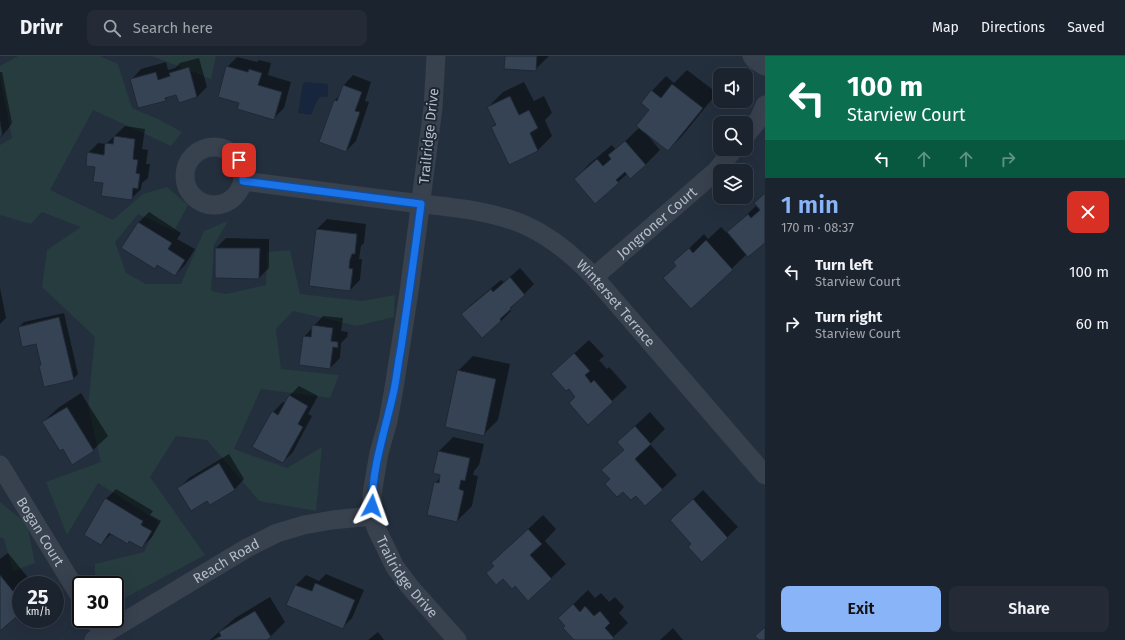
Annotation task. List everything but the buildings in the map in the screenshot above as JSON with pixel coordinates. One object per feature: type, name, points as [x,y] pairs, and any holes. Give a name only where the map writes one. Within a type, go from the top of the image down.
[{"type":"street","name":"Trailridge Drive","points":[[436,56],[433,108],[407,311],[388,420],[379,452],[372,495],[372,516],[395,567],[410,587],[457,640]]},
{"type":"street","points":[[752,56],[755,60],[765,66]]},
{"type":"street","points":[[753,126],[759,119],[765,105]]},
{"type":"street","name":"Jongroner Court","points":[[594,277],[716,171],[728,156]]},
{"type":"street","name":"Winterset Terrace","points":[[243,181],[461,208],[498,216],[526,226],[544,235],[578,260],[594,277],[765,475]]},
{"type":"street","name":"Bogan Court","points":[[0,465],[72,583]]},
{"type":"street","name":"Reach Road","points":[[97,631],[277,533],[304,525],[332,520],[372,516]]},
{"type":"green space","points":[[18,56],[100,56],[118,64],[132,108],[158,119],[182,132],[171,146],[93,110],[50,190],[113,220],[143,194],[167,187],[188,205],[174,231],[138,214],[115,242],[126,273],[146,284],[181,284],[204,231],[228,221],[214,245],[211,291],[226,294],[266,285],[267,252],[290,250],[300,294],[362,301],[395,295],[394,317],[357,326],[293,311],[276,329],[281,369],[339,375],[330,398],[261,389],[234,449],[287,468],[322,447],[316,511],[259,501],[207,440],[176,436],[150,477],[205,555],[124,598],[124,576],[95,576],[95,564],[144,552],[159,522],[98,483],[67,535],[46,482],[101,462],[88,407],[95,337],[42,287],[47,250],[81,227],[42,212],[31,224],[0,215],[0,145],[12,138],[0,77],[0,66]]},
{"type":"green space","points":[[152,56],[216,56],[211,79]]},
{"type":"green space","points":[[0,502],[27,524],[35,563],[13,571],[4,539],[0,537]]},
{"type":"water","points":[[303,83],[328,84],[328,96],[320,97],[311,115],[298,113]]},
{"type":"route","points":[[239,160],[243,170],[243,181],[421,204],[407,311],[388,420],[379,452],[372,495],[372,506]]}]
